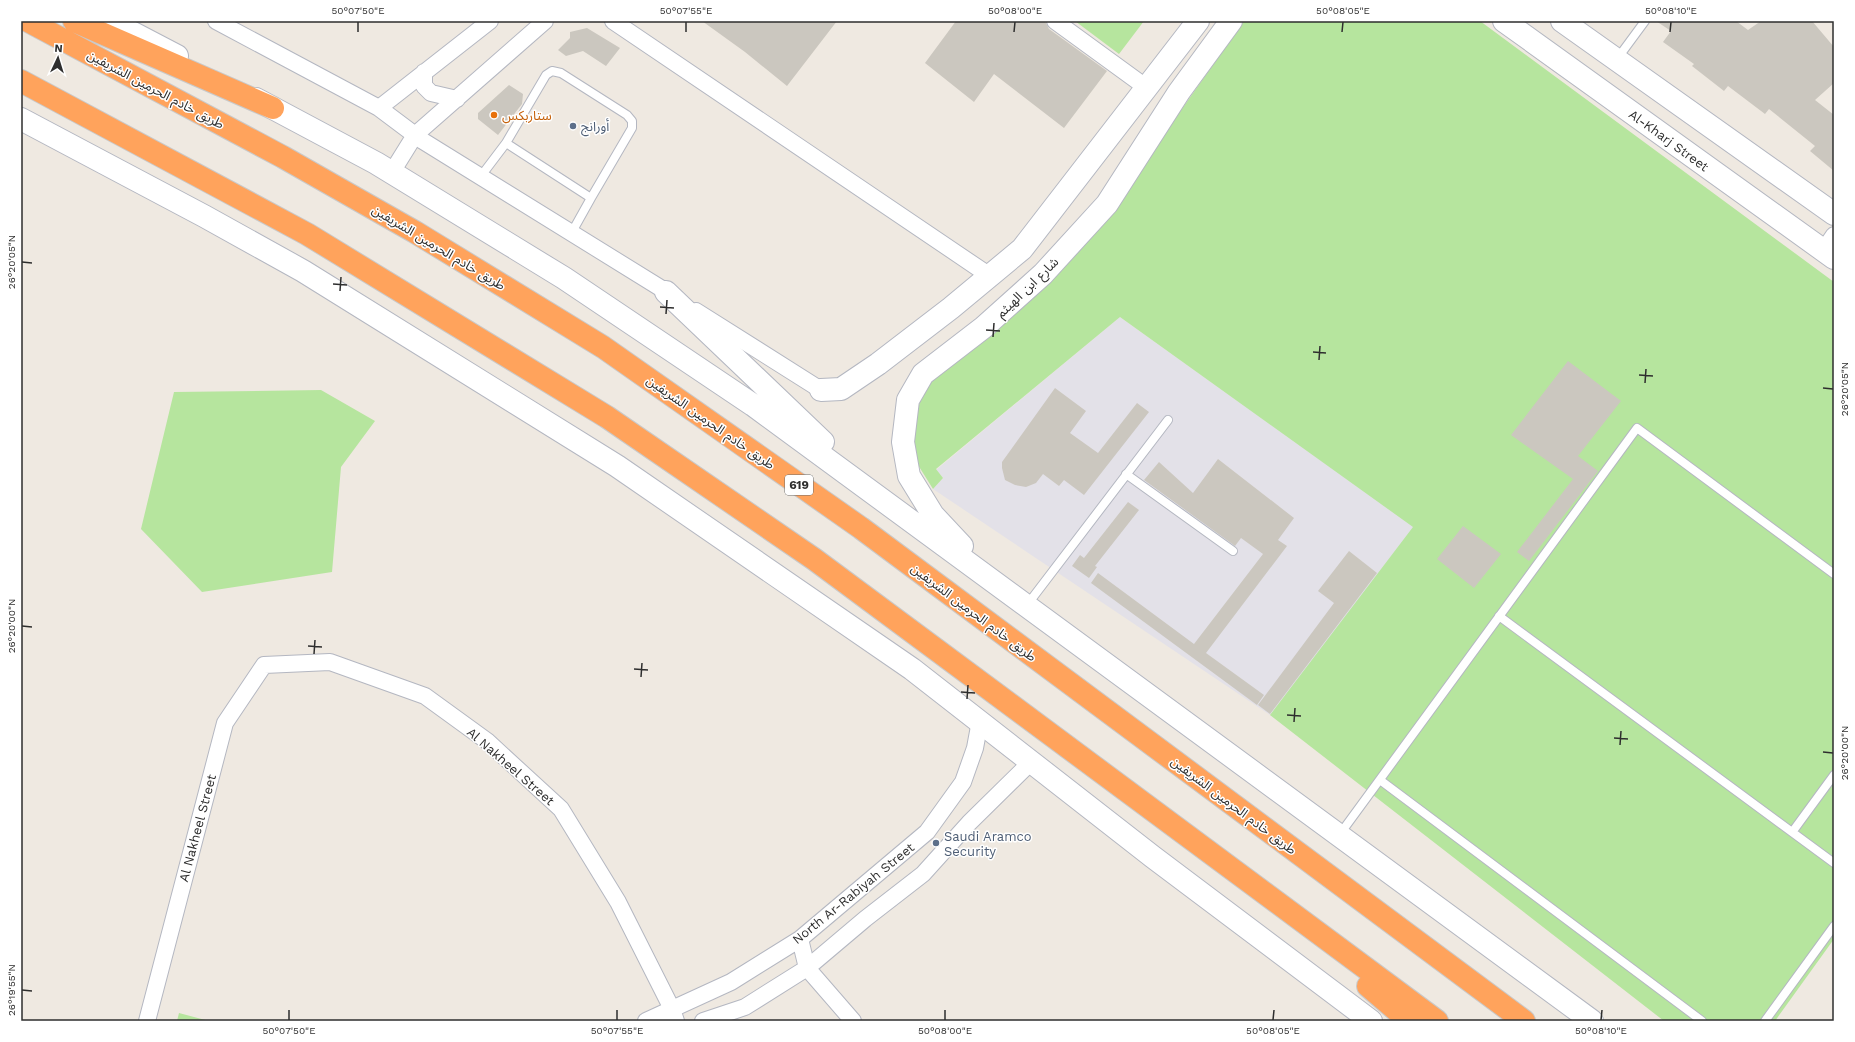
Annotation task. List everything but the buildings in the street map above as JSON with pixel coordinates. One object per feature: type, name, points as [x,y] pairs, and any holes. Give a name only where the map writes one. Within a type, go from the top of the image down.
[{"type":"highway","name":"طريق خادم الحرمين الشريفين","points":[[28,21],[283,157],[415,232],[604,347],[861,528],[1524,1021]]},
{"type":"highway","points":[[74,21],[273,108]]},
{"type":"highway","points":[[21,80],[307,234],[607,417],[814,559],[1437,1021]]},
{"type":"highway","points":[[1205,848],[1409,1021]]},
{"type":"main road","points":[[110,21],[392,172],[564,278],[753,405],[1592,1021]]},
{"type":"main road","points":[[820,390],[841,389],[878,364],[945,313],[1022,249],[1198,21]]},
{"type":"main road","name":"شارع ابن الهيثم","points":[[998,584],[933,515],[909,476],[903,442],[908,400],[923,374],[984,327],[1043,274],[1107,204],[1179,92],[1231,21]]},
{"type":"main road","name":"Al-Kharj Street","points":[[1504,21],[1830,248]]},
{"type":"main road","points":[[1562,21],[1834,214]]},
{"type":"main road","points":[[21,119],[204,216],[303,271],[617,466],[912,669],[1153,857],[1371,1021]]},
{"type":"main road","points":[[666,292],[887,503]]},
{"type":"street","points":[[216,21],[379,108],[415,135],[572,232],[820,390]]},
{"type":"street","points":[[379,108],[490,21]]},
{"type":"street","points":[[392,172],[415,135],[545,21]]},
{"type":"street","points":[[613,21],[990,276]]},
{"type":"street","points":[[1056,21],[1147,88]]},
{"type":"street","points":[[424,72],[424,86],[431,93],[457,99]]},
{"type":"street","name":"Al Nakheel Street","points":[[147,1021],[225,723],[264,665],[330,662],[425,696],[487,741],[561,810],[618,902],[674,1015]]},
{"type":"street","name":"North Ar-Rabiyah Street","points":[[646,1021],[674,1015],[800,939],[927,832],[963,782],[975,748],[980,721]]},
{"type":"street","name":"North Ar-Rabiyah Street","points":[[703,1021],[745,1007],[807,968],[865,919],[922,874],[969,823],[1031,762]]},
{"type":"street","points":[[800,939],[807,968],[853,1021]]},
{"type":"lane","points":[[1616,60],[1645,21]]},
{"type":"lane","points":[[481,176],[506,144],[546,75],[552,71],[561,73],[627,115],[632,121],[632,128],[572,232]]},
{"type":"lane","points":[[506,144],[591,198]]},
{"type":"lane","points":[[1027,605],[1168,420]]},
{"type":"lane","points":[[1340,835],[1637,428],[1834,574]]},
{"type":"lane","points":[[1126,474],[1233,551]]},
{"type":"lane","points":[[1499,616],[1793,831],[1834,863]]},
{"type":"lane","points":[[1793,831],[1834,775]]},
{"type":"lane","points":[[1380,780],[1702,1021]]},
{"type":"lane","points":[[1765,1021],[1834,926]]},
{"type":"shaded area","points":[[1120,317],[1415,528],[1270,715],[933,489],[943,478],[936,470]]},
{"type":"green space","points":[[1075,21],[1144,21],[1119,54]]},
{"type":"green space","points":[[1244,21],[1480,21],[1834,282],[1834,939],[1775,1021],[1664,1021],[1270,715],[1413,527],[1120,317],[936,469],[943,478],[933,489],[918,465],[912,426],[920,402],[929,384],[1039,291],[1174,120]]},
{"type":"green space","points":[[321,390],[375,421],[341,467],[332,572],[202,592],[141,529],[174,392]]},
{"type":"green space","points":[[179,1013],[209,1021],[177,1021]]},
{"type":"place","name":"ستاربكس","points":[[494,115]]},
{"type":"place","name":"أورانج","points":[[573,126]]},
{"type":"place","name":"Saudi Aramco Security","points":[[936,843]]}]
